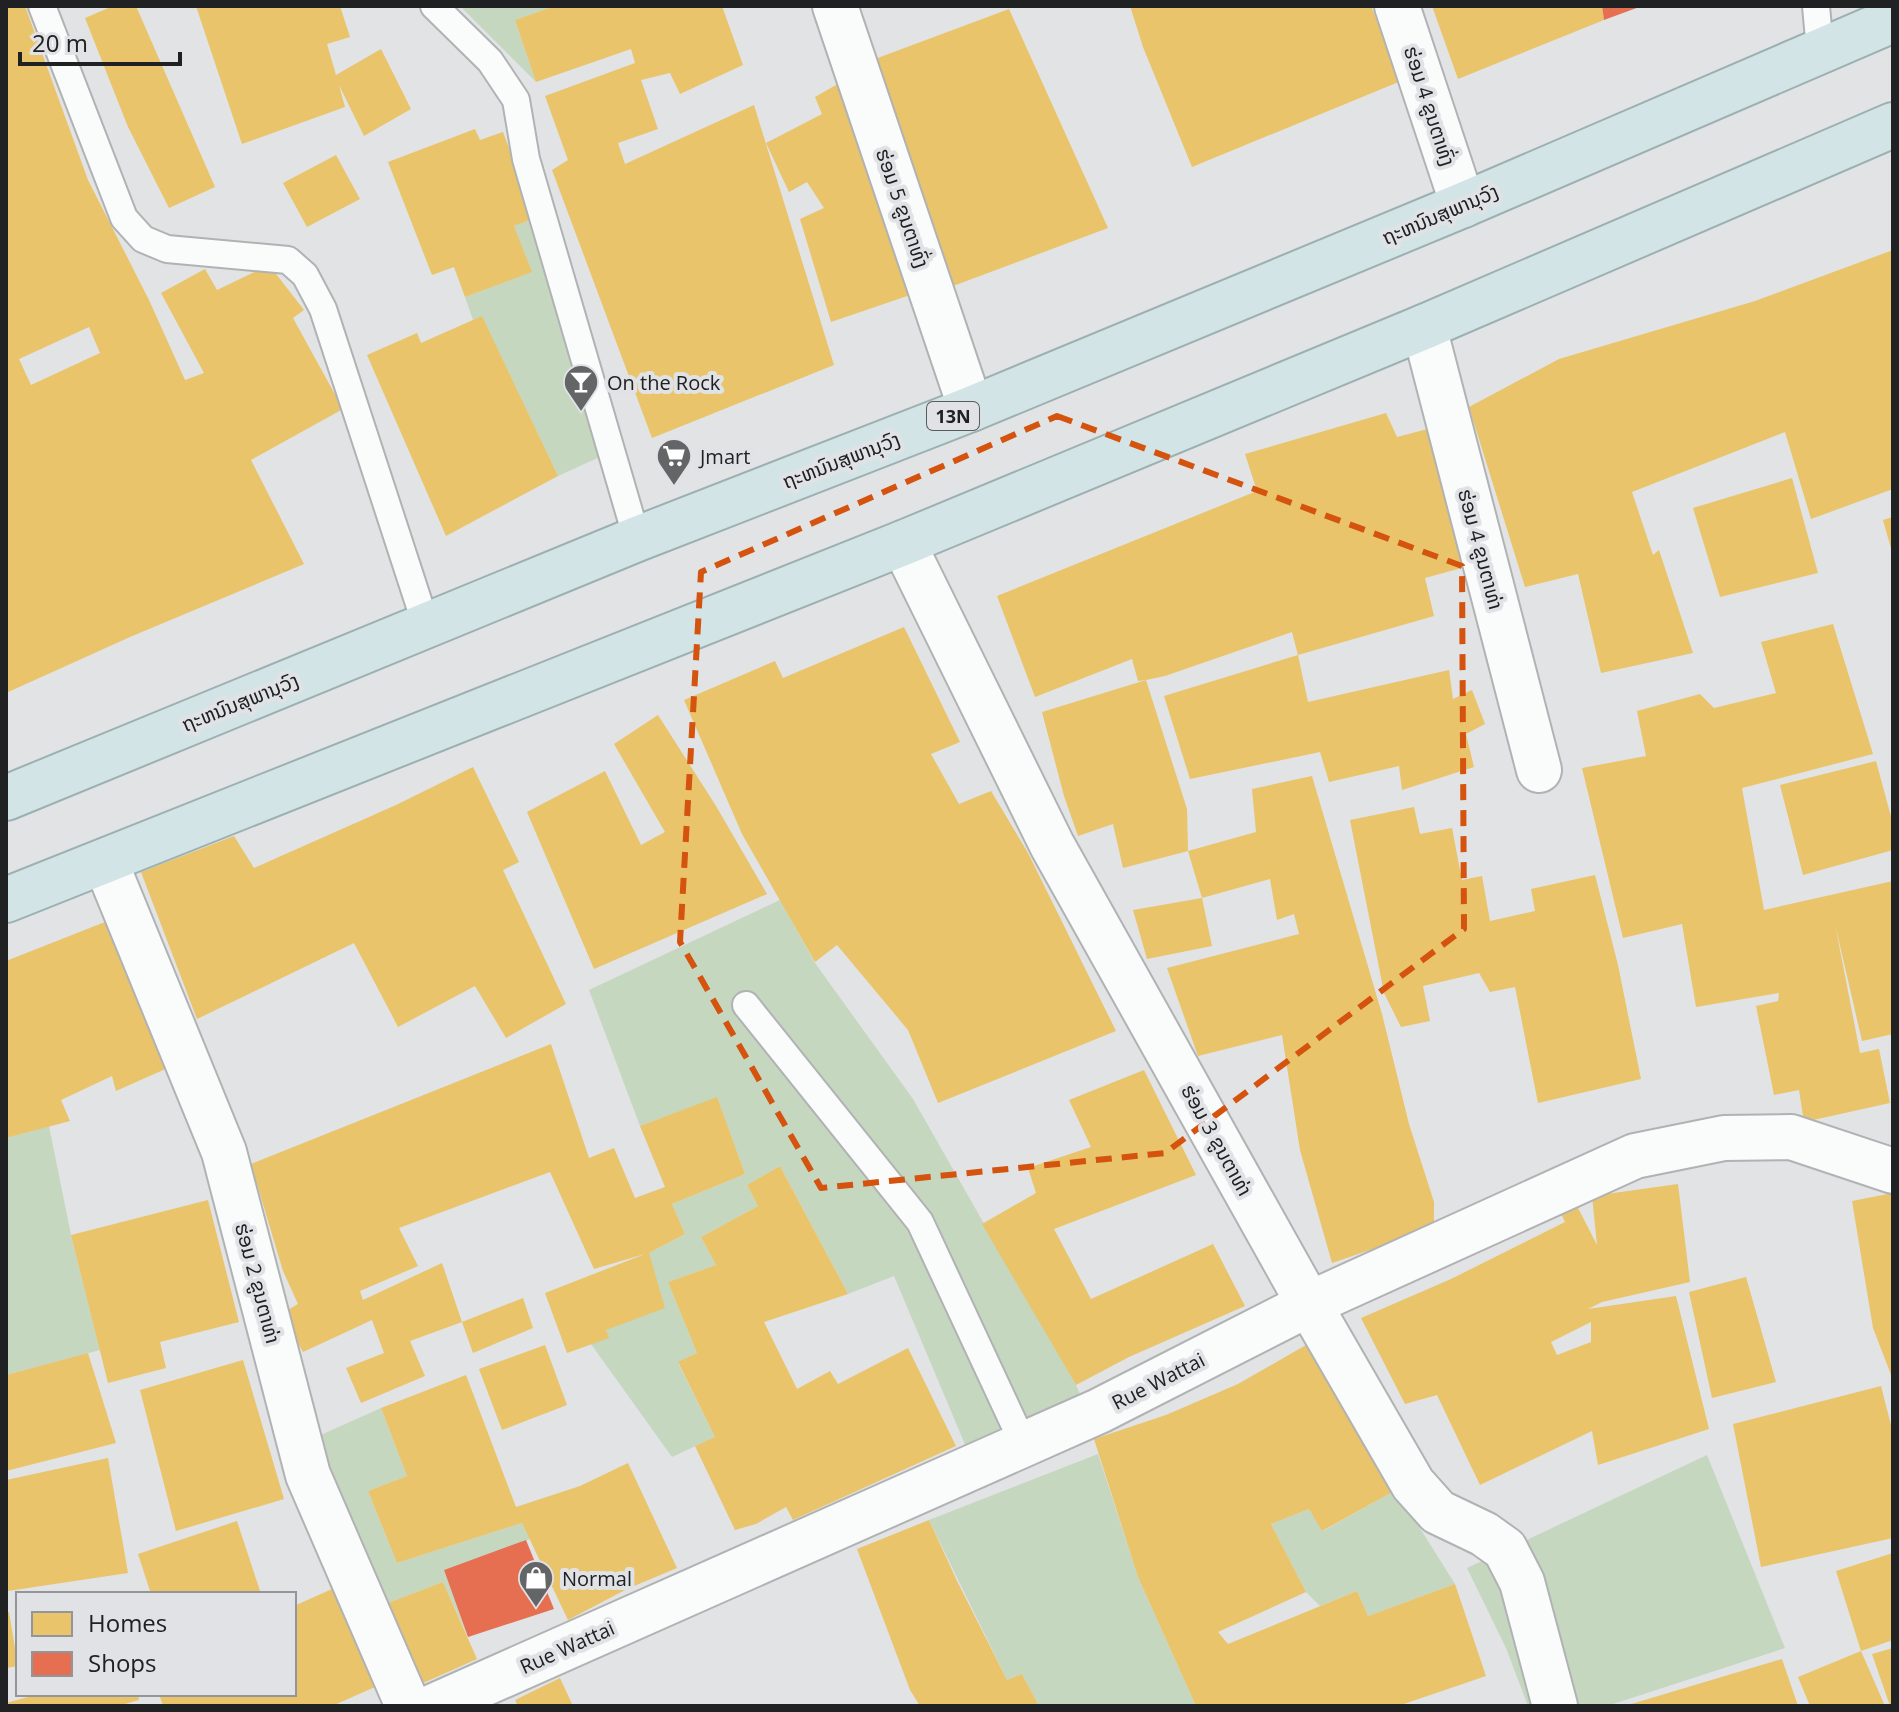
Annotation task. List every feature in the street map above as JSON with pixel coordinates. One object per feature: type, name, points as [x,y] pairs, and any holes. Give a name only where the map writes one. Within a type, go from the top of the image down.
[{"type":"highway","name":"ຖະຫນົນສຸພານຸວົງ","points":[[6,798],[637,539],[971,409],[1463,205],[1893,20]]},
{"type":"highway","points":[[6,900],[903,543],[1424,327],[1893,125]]},
{"type":"street","name":"ຮ່ອມ 5 ຂູນຕາທົ່ງ","points":[[835,6],[971,409]]},
{"type":"street","name":"ຮ່ອມ 4 ຂູນຕາທົ່ງ","points":[[1397,6],[1463,205]]},
{"type":"street","name":"ຮ່ອມ 4 ຂູນຕາທ່າ","points":[[1424,327],[1539,770]]},
{"type":"street","name":"ຮ່ອມ 3 ຂູນຕາທ່າ","points":[[903,543],[1052,845],[1413,1484],[1438,1512],[1484,1534],[1505,1549],[1522,1582],[1555,1706]]},
{"type":"street","name":"ຮ່ອມ 2 ຂູນຕາທ່າ","points":[[105,861],[224,1152],[308,1475],[408,1706]]},
{"type":"street","name":"Rue Wattai","points":[[434,1706],[1099,1411],[1309,1304],[1635,1156],[1724,1138],[1791,1137],[1893,1171]]},
{"type":"lane","points":[[42,6],[124,218],[143,239],[167,249],[288,260],[305,275],[323,309],[426,625]]},
{"type":"lane","points":[[434,6],[490,61],[516,100],[526,159],[637,539]]},
{"type":"lane","points":[[1816,6],[1820,50]]},
{"type":"lane","points":[[746,1005],[920,1222],[1023,1443]]},
{"type":"highlighted area","points":[[1057,416],[1462,566],[1464,929],[1165,1153],[821,1188],[680,942],[701,572]]},
{"type":"green space","points":[[460,6],[555,6],[515,20],[536,82]]},
{"type":"green space","points":[[535,218],[604,455],[558,476],[482,317],[473,320],[465,297],[531,272],[514,226]]},
{"type":"green space","points":[[780,900],[815,963],[913,1099],[1076,1385],[1086,1408],[972,1461],[894,1276],[848,1294],[780,1166],[747,1185],[758,1206],[701,1237],[716,1265],[668,1282],[697,1353],[678,1363],[715,1437],[672,1457],[591,1344],[606,1330],[649,1253],[685,1234],[672,1204],[745,1174],[717,1098],[640,1126],[589,990]]},
{"type":"green space","points":[[49,1126],[71,1235],[100,1350],[6,1375],[6,1138]]},
{"type":"green space","points":[[381,1408],[407,1476],[368,1491],[397,1563],[522,1523],[530,1539],[444,1570],[468,1637],[443,1582],[372,1609],[314,1438]]},
{"type":"green space","points":[[1098,1454],[1138,1577],[1196,1706],[1039,1706],[1022,1674],[1007,1680],[929,1520]]},
{"type":"green space","points":[[1707,1455],[1785,1648],[1607,1706],[1528,1706],[1506,1648],[1467,1568]]},
{"type":"green space","points":[[1396,1490],[1455,1584],[1368,1616],[1357,1591],[1320,1606],[1306,1592],[1271,1524],[1309,1509],[1323,1531]]},
{"type":"building: Homes","points":[[6,6],[25,6],[88,180],[149,300],[185,380],[204,373],[161,293],[205,269],[217,290],[269,265],[304,310],[293,318],[343,409],[251,460],[304,564],[6,693]],"holes":[[[89,327],[100,353],[31,385],[19,359]]]},
{"type":"building: Homes","points":[[113,6],[136,6],[215,187],[169,208],[128,127],[85,18]]},
{"type":"building: Homes","points":[[196,6],[340,6],[350,37],[327,44],[336,75],[381,49],[411,109],[364,136],[339,85],[345,107],[242,144]]},
{"type":"building: Homes","points":[[555,6],[722,6],[743,65],[680,94],[670,73],[641,80],[658,129],[618,143],[625,164],[754,105],[834,365],[652,438],[552,170],[568,160],[545,96],[635,63],[631,49],[536,82],[515,20]]},
{"type":"building: Homes","points":[[1130,6],[1371,6],[1401,81],[1192,167],[1143,47]]},
{"type":"building: Homes","points":[[1432,6],[1602,6],[1604,20],[1458,79]]},
{"type":"building: Homes","points":[[1009,9],[1108,228],[953,286],[875,59]]},
{"type":"building: Homes","points":[[843,81],[922,291],[831,322],[800,219],[824,208],[807,182],[789,192],[766,143],[822,114],[815,97]]},
{"type":"building: Homes","points":[[475,129],[480,140],[503,132],[535,218],[514,226],[532,272],[465,297],[454,267],[432,275],[388,162]]},
{"type":"building: Homes","points":[[336,155],[360,199],[307,227],[283,183]]},
{"type":"building: Homes","points":[[1893,250],[1893,489],[1811,519],[1785,432],[1632,492],[1653,555],[1659,550],[1693,653],[1601,673],[1578,574],[1525,587],[1469,407],[1559,359],[1755,301]]},
{"type":"building: Homes","points":[[482,316],[558,476],[446,536],[367,355],[417,333],[421,343]]},
{"type":"building: Homes","points":[[1386,413],[1397,437],[1439,426],[1469,566],[1425,578],[1434,616],[1298,655],[1292,632],[1165,676],[1138,681],[1132,659],[1035,697],[997,596],[1257,491],[1245,454]]},
{"type":"building: Homes","points":[[1792,478],[1818,573],[1720,597],[1693,508]]},
{"type":"building: Homes","points":[[1893,517],[1893,552],[1892,552],[1883,520]]},
{"type":"building: Homes","points":[[1833,624],[1873,754],[1742,788],[1764,910],[1893,881],[1893,1034],[1862,1041],[1835,924],[1860,1053],[1879,1049],[1890,1103],[1804,1122],[1799,1090],[1774,1095],[1756,1006],[1778,1001],[1779,993],[1696,1007],[1682,924],[1623,938],[1582,768],[1646,756],[1637,711],[1700,694],[1714,708],[1776,693],[1761,642]]},
{"type":"building: Homes","points":[[904,627],[960,742],[931,754],[959,804],[991,791],[1028,853],[1116,1031],[938,1103],[908,1030],[837,945],[815,962],[742,834],[684,700],[775,661],[783,678]]},
{"type":"building: Homes","points":[[1298,655],[1308,702],[1449,670],[1453,699],[1472,690],[1485,724],[1466,734],[1474,767],[1402,790],[1399,766],[1329,782],[1320,752],[1190,779],[1164,696]]},
{"type":"building: Homes","points":[[1146,680],[1187,809],[1188,851],[1123,868],[1113,824],[1078,836],[1042,712]]},
{"type":"building: Homes","points":[[658,715],[767,894],[594,969],[527,812],[605,771],[641,845],[665,832],[614,744]]},
{"type":"building: Homes","points":[[1876,761],[1893,824],[1893,850],[1803,875],[1780,785]]},
{"type":"building: Homes","points":[[473,767],[519,862],[503,870],[566,1004],[506,1038],[475,986],[398,1027],[354,943],[197,1019],[141,872],[234,836],[254,868]]},
{"type":"building: Homes","points":[[1312,776],[1382,1014],[1409,1124],[1434,1202],[1434,1228],[1332,1263],[1300,1150],[1282,1035],[1198,1056],[1167,968],[1299,934],[1294,914],[1277,920],[1270,879],[1202,898],[1188,851],[1256,832],[1252,789]]},
{"type":"building: Homes","points":[[1414,807],[1420,834],[1452,828],[1462,880],[1482,876],[1490,921],[1535,911],[1531,889],[1595,875],[1618,965],[1641,1079],[1538,1103],[1515,987],[1490,992],[1479,973],[1423,986],[1430,1021],[1401,1027],[1384,993],[1350,820]]},
{"type":"building: Homes","points":[[1202,898],[1212,946],[1147,959],[1133,910]]},
{"type":"building: Homes","points":[[110,920],[170,1067],[116,1091],[112,1076],[61,1100],[70,1121],[6,1138],[6,961]]},
{"type":"building: Homes","points":[[551,1044],[589,1158],[614,1148],[635,1198],[665,1187],[640,1126],[717,1097],[745,1174],[672,1204],[685,1234],[649,1253],[665,1308],[606,1330],[609,1338],[567,1353],[545,1293],[645,1254],[594,1269],[550,1172],[399,1228],[418,1266],[360,1291],[363,1300],[442,1263],[462,1322],[410,1341],[425,1376],[361,1403],[346,1368],[384,1353],[372,1320],[303,1352],[281,1314],[298,1304],[283,1271],[251,1164]]},
{"type":"building: Homes","points":[[1144,1070],[1196,1175],[1054,1229],[1091,1299],[1213,1244],[1245,1306],[1129,1357],[1076,1385],[982,1224],[1036,1193],[1028,1168],[1091,1147],[1069,1100]]},
{"type":"building: Homes","points":[[780,1166],[848,1294],[764,1322],[797,1389],[830,1371],[838,1384],[908,1348],[956,1446],[793,1520],[786,1507],[756,1524],[735,1530],[695,1446],[715,1437],[678,1362],[697,1353],[668,1282],[716,1265],[701,1237],[758,1206],[747,1185]]},
{"type":"building: Homes","points":[[1678,1184],[1690,1282],[1602,1302],[1588,1309],[1676,1296],[1709,1429],[1598,1465],[1592,1431],[1480,1485],[1437,1395],[1405,1404],[1361,1318],[1451,1279],[1565,1222],[1558,1208],[1574,1200],[1597,1245],[1592,1196]],"holes":[[[1591,1322],[1591,1342],[1557,1355],[1551,1342]]]},
{"type":"building: Homes","points":[[1893,1193],[1893,1380],[1873,1328],[1852,1201]]},
{"type":"building: Homes","points":[[208,1200],[239,1322],[160,1342],[166,1368],[108,1383],[71,1235]]},
{"type":"building: Homes","points":[[1746,1277],[1776,1382],[1712,1398],[1689,1292]]},
{"type":"building: Homes","points":[[523,1298],[533,1328],[473,1353],[462,1322]]},
{"type":"building: Homes","points":[[1313,1341],[1396,1490],[1322,1531],[1309,1509],[1271,1524],[1306,1592],[1218,1632],[1228,1644],[1357,1591],[1368,1616],[1455,1584],[1486,1676],[1398,1706],[1196,1706],[1138,1577],[1094,1439],[1166,1415],[1238,1384]]},
{"type":"building: Homes","points":[[545,1345],[567,1405],[502,1430],[479,1369]]},
{"type":"building: Homes","points":[[88,1353],[116,1443],[6,1471],[6,1375]]},
{"type":"building: Homes","points":[[243,1360],[284,1499],[176,1531],[140,1390]]},
{"type":"building: Homes","points":[[466,1375],[516,1507],[580,1486],[628,1463],[677,1568],[627,1589],[568,1620],[522,1523],[397,1563],[368,1491],[407,1476],[381,1408]]},
{"type":"building: Homes","points":[[1881,1386],[1893,1433],[1893,1538],[1761,1567],[1733,1424]]},
{"type":"building: Homes","points":[[108,1458],[128,1573],[8,1591],[6,1480]]},
{"type":"building: Homes","points":[[929,1520],[1007,1680],[1022,1674],[1039,1706],[920,1706],[910,1690],[857,1549]]},
{"type":"building: Homes","points":[[237,1521],[260,1592],[150,1592],[138,1554]]},
{"type":"building: Homes","points":[[1893,1553],[1893,1640],[1861,1651],[1836,1571]]},
{"type":"building: Homes","points":[[443,1582],[477,1659],[412,1688],[372,1609]]},
{"type":"building: Homes","points":[[341,1585],[384,1683],[332,1706],[163,1706],[160,1696],[296,1696],[296,1605]]},
{"type":"building: Homes","points":[[9,1612],[16,1666],[6,1668],[6,1613]]},
{"type":"building: Homes","points":[[1893,1648],[1893,1706],[1890,1706],[1872,1654]]},
{"type":"building: Homes","points":[[1861,1651],[1885,1706],[1810,1706],[1798,1677]]},
{"type":"building: Homes","points":[[1782,1659],[1798,1706],[1628,1706],[1628,1705]]},
{"type":"building: Homes","points":[[560,1678],[573,1706],[518,1706],[515,1700]]},
{"type":"building: Homes","points":[[32,1696],[138,1696],[139,1700],[118,1706],[6,1706],[6,1703]]},
{"type":"building: Shops","points":[[1602,6],[1642,6],[1604,20]]},
{"type":"building: Shops","points":[[526,1540],[554,1609],[468,1637],[444,1570]]},
{"type":"place","name":"On the Rock","points":[[581,413]]},
{"type":"place","name":"Jmart","points":[[674,487]]},
{"type":"place","name":"Normal","points":[[536,1609]]}]
